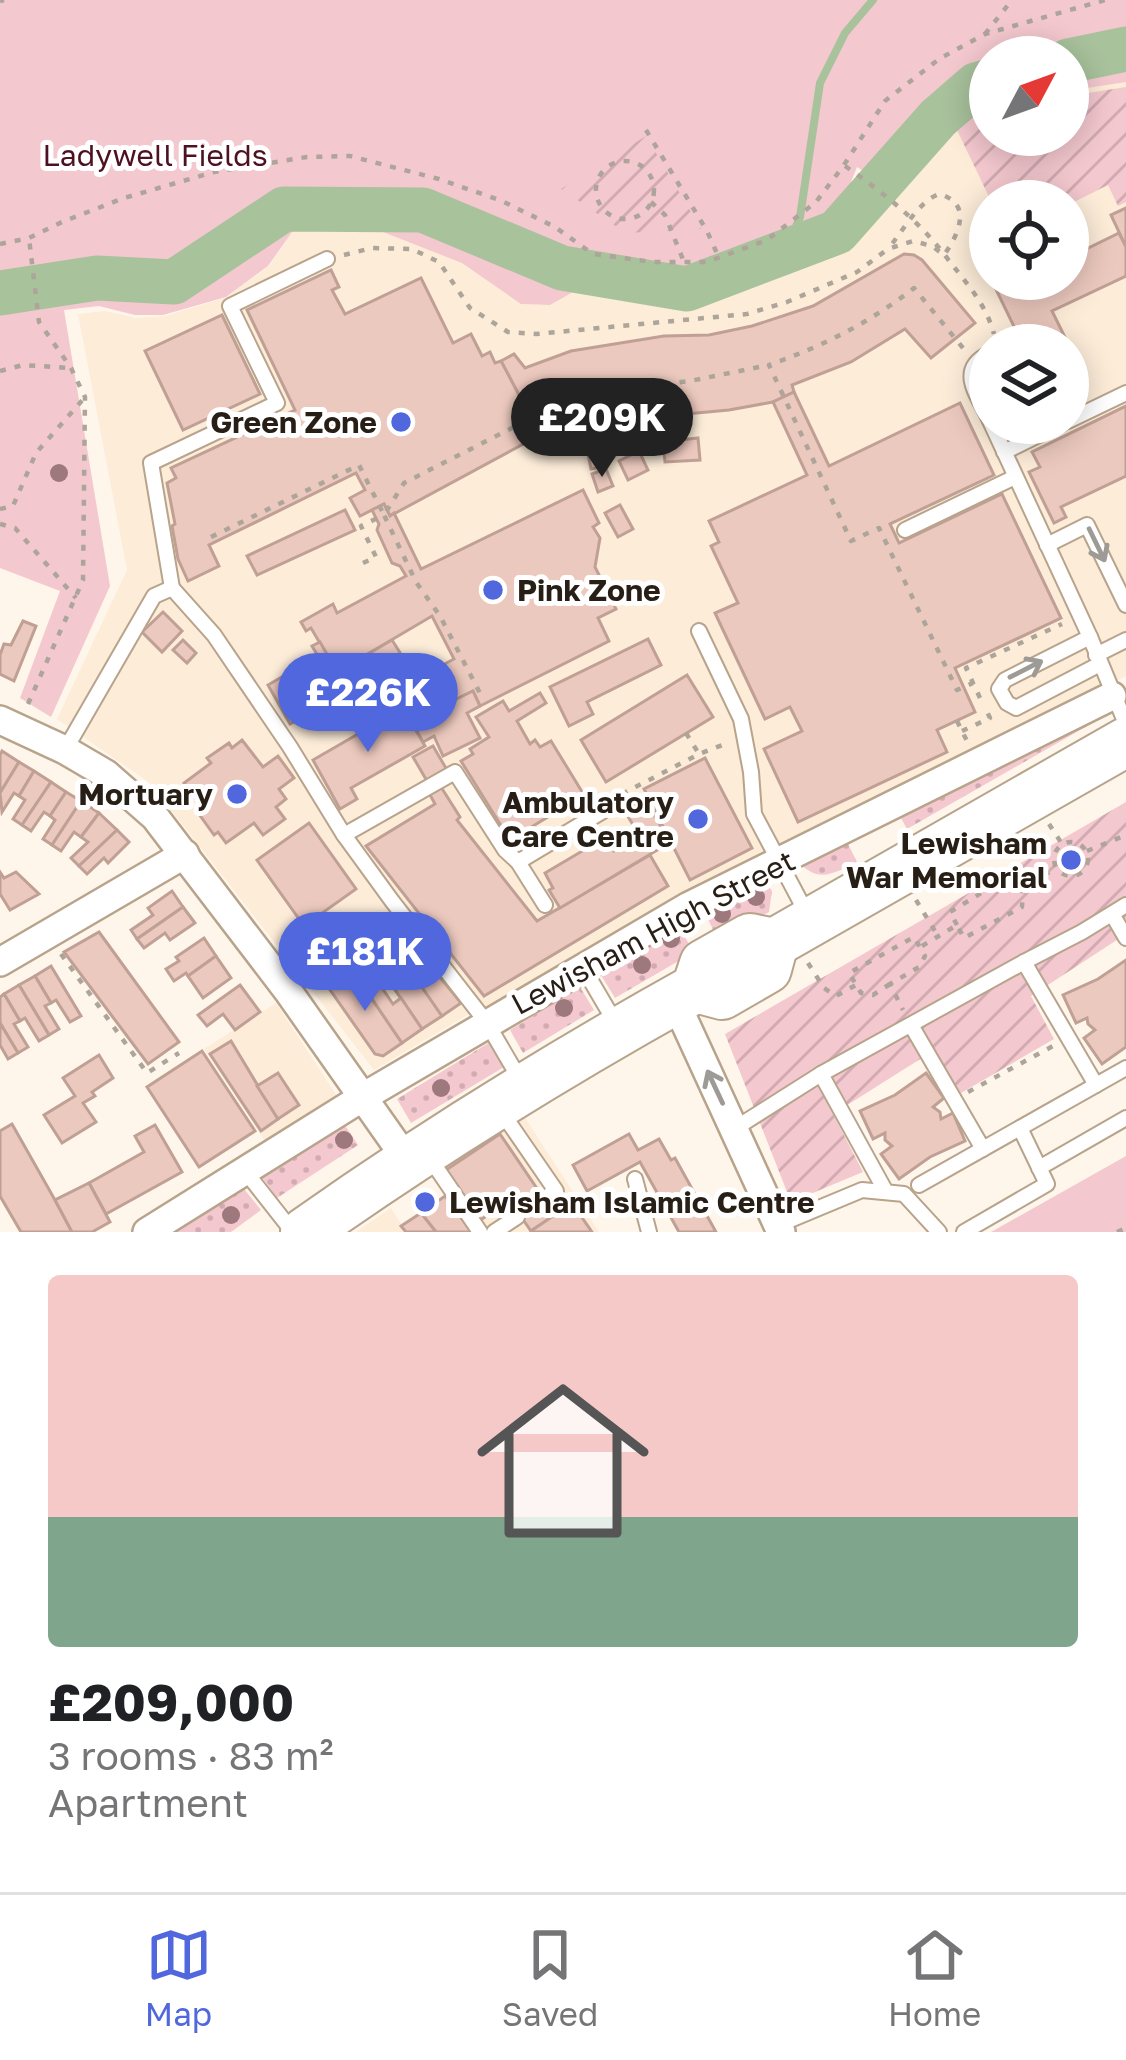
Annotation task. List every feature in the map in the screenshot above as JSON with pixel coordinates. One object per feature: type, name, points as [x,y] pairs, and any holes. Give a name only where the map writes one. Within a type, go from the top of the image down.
[{"type":"highway","points":[[305,1232],[416,1155],[514,1122],[621,1031],[686,994],[722,995],[767,969],[798,942],[1126,742]]},
{"type":"street","name":"Lewisham High Street","points":[[147,1232],[581,963],[1112,696]]},
{"type":"street","points":[[9,723],[106,774],[132,795],[184,854],[363,1097],[416,1155]]},
{"type":"street","points":[[0,962],[184,854]]},
{"type":"street","points":[[686,994],[734,1129],[779,1229]]},
{"type":"lane","points":[[327,259],[230,306],[277,404],[151,463],[172,588],[214,635],[344,835],[487,1023],[514,1122],[536,1174],[556,1191],[545,1198]]},
{"type":"lane","points":[[1089,411],[1126,393]]},
{"type":"lane","points":[[1000,444],[1126,724]]},
{"type":"lane","points":[[1004,452],[1017,444]]},
{"type":"lane","points":[[905,530],[1016,477]]},
{"type":"lane","points":[[1047,545],[1088,525],[1126,605]]},
{"type":"lane","points":[[64,750],[154,596],[172,588]]},
{"type":"lane","points":[[699,631],[741,719],[754,814],[779,863],[798,942]]},
{"type":"lane","points":[[1090,637],[1005,680],[1000,689],[1007,703],[1016,708],[1126,640]]},
{"type":"lane","points":[[344,835],[455,772],[545,905]]},
{"type":"lane","points":[[518,862],[602,811]]},
{"type":"lane","points":[[734,1129],[820,1074],[1126,905]]},
{"type":"lane","points":[[1112,914],[1126,938]]},
{"type":"lane","points":[[1024,962],[1096,1085]]},
{"type":"lane","points":[[581,963],[621,1031]]},
{"type":"lane","points":[[911,1025],[983,1149]]},
{"type":"lane","points":[[919,1185],[1126,1068]]},
{"type":"lane","points":[[820,1074],[886,1192]]},
{"type":"lane","points":[[1040,1168],[1126,1118]]},
{"type":"lane","points":[[964,1232],[1047,1184],[1020,1128]]},
{"type":"lane","points":[[416,1155],[480,1232]]},
{"type":"lane","points":[[245,1171],[293,1232]]},
{"type":"lane","points":[[635,1179],[649,1232]]},
{"type":"lane","points":[[779,1229],[862,1190],[904,1194],[938,1232]]},
{"type":"lane","points":[[494,1232],[517,1217]]},
{"type":"path","points":[[985,34],[1012,0]]},
{"type":"path","points":[[0,244],[29,240],[124,198],[214,172],[307,158],[350,157],[439,179],[502,201],[555,227],[593,254],[652,262],[707,262],[766,240],[816,202],[885,101],[939,58],[985,34],[1105,0]]},
{"type":"path","points":[[646,130],[719,258]]},
{"type":"path","points":[[613,164],[640,166],[652,180],[651,202],[632,219],[612,217],[598,203],[599,176],[613,164]]},
{"type":"path","points":[[844,165],[914,219],[974,291],[991,324]]},
{"type":"path","points":[[327,259],[371,248],[412,249],[440,262],[470,308],[508,332],[536,334],[747,314],[787,302],[856,272],[888,249],[924,201],[944,194],[960,211],[960,223],[944,254]]},
{"type":"path","points":[[651,202],[664,214],[684,262]]},
{"type":"path","points":[[9,723],[83,580],[86,397],[39,322],[29,240]]},
{"type":"path","points":[[888,249],[913,241],[944,254]]},
{"type":"path","points":[[363,563],[376,557],[362,526],[384,515],[404,483],[561,403],[769,365],[838,338],[914,288],[956,338]]},
{"type":"path","points":[[0,371],[23,365],[71,368]]},
{"type":"path","points":[[769,365],[851,541],[879,528],[957,690],[973,683]]},
{"type":"path","points":[[0,509],[13,506],[36,453],[86,397]]},
{"type":"path","points":[[211,537],[359,465],[416,582],[440,616],[482,697]]},
{"type":"path","points":[[0,524],[15,528],[76,598]]},
{"type":"path","points":[[962,731],[990,718],[966,668],[1067,621],[1064,613],[1075,608]]},
{"type":"path","points":[[686,733],[699,754]]},
{"type":"path","points":[[622,794],[743,737]]},
{"type":"path","points":[[1047,822],[1062,844]]},
{"type":"path","points":[[1087,852],[1126,835]]},
{"type":"path","points":[[1056,868],[1055,853],[1062,844],[1073,842],[1087,852]]},
{"type":"path","points":[[1056,868],[1067,876],[1078,875],[1086,868],[1087,852]]},
{"type":"path","points":[[1023,888],[1056,868]]},
{"type":"path","points":[[1006,878],[1023,888],[1022,907],[964,938],[950,912],[1006,878]]},
{"type":"path","points":[[916,900],[938,937]]},
{"type":"path","points":[[920,947],[957,925]]},
{"type":"path","points":[[47,935],[146,1073],[179,1053]]},
{"type":"path","points":[[914,937],[925,956],[919,967],[890,984],[873,995],[861,994],[849,973],[914,937]]},
{"type":"path","points":[[798,942],[824,988],[836,996],[856,985]]},
{"type":"path","points":[[890,984],[911,1025]]},
{"type":"path","points":[[955,1100],[1068,1037]]},
{"type":"path","points":[[1117,1232],[1126,1228]]},
{"type":"shaded area","points":[[1126,79],[1126,676],[1005,746],[487,1014],[415,923],[404,931],[469,1014],[374,1070],[150,783],[57,719],[127,570],[78,314],[105,311],[136,318],[165,316],[225,298],[269,266],[312,203],[462,262],[522,304],[550,305],[573,290],[678,300],[842,243],[969,111],[969,156],[1089,156],[1089,87]]},
{"type":"shaded area","points":[[276,1003],[339,1099],[267,1144],[204,1049]]},
{"type":"shaded area","points":[[522,1113],[599,1232],[472,1232],[445,1196],[430,1172]]},
{"type":"shaded area","points":[[391,1208],[406,1232],[356,1232]]},
{"type":"green space","name":"Ladywell Fields","points":[[0,0],[1126,0],[1126,82],[1089,88],[1089,36],[969,36],[969,113],[890,189],[857,167],[851,182],[864,209],[843,244],[681,300],[573,292],[550,305],[521,304],[462,263],[312,204],[268,266],[226,297],[163,315],[135,315],[99,306],[64,310],[110,586],[51,717],[20,698],[60,591],[0,568]]},
{"type":"green space","points":[[1126,87],[1126,202],[1118,206],[1108,185],[1089,194],[1089,180],[981,180],[969,156],[1089,156],[1089,93]]},
{"type":"green space","points":[[969,120],[969,155],[957,130]]},
{"type":"green space","points":[[646,136],[701,229],[626,233],[561,189]]},
{"type":"green space","points":[[1107,708],[1110,713],[907,829],[897,811]]},
{"type":"green space","points":[[1126,802],[1126,934],[1031,996],[1054,1039],[961,1093],[933,1051],[833,1114],[863,1172],[791,1202],[725,1034]]},
{"type":"green space","points":[[845,838],[857,862],[820,875],[799,862]]},
{"type":"green space","points":[[766,882],[772,891],[769,912],[718,940],[704,911]]},
{"type":"green space","points":[[678,926],[694,952],[615,998],[599,972]]},
{"type":"green space","points":[[580,987],[594,1010],[523,1053],[510,1030]]},
{"type":"green space","points":[[490,1042],[504,1067],[411,1123],[397,1099]]},
{"type":"green space","points":[[344,1124],[358,1145],[277,1198],[261,1176]]},
{"type":"green space","points":[[1126,1156],[1126,1232],[991,1232]]},
{"type":"green space","points":[[244,1189],[261,1210],[231,1232],[174,1232]]},
{"type":"building","points":[[1126,208],[1126,247],[1111,215]]},
{"type":"building","points":[[1119,233],[1126,247],[1126,276],[1089,294],[1089,248]]},
{"type":"building","points":[[904,254],[914,255],[975,323],[931,358],[905,329],[851,362],[792,385],[794,392],[773,402],[653,417],[653,407],[625,410],[540,435],[501,361],[514,354],[525,368],[571,351],[664,336],[709,335],[813,306]]},
{"type":"building","name":"Green Zone","points":[[331,270],[339,287],[332,290],[345,314],[421,278],[453,343],[471,334],[482,356],[490,352],[495,363],[501,361],[540,435],[390,516],[384,504],[360,516],[350,498],[365,490],[356,473],[209,545],[219,566],[188,581],[172,526],[167,483],[176,478],[171,468],[295,410],[247,310]]},
{"type":"building","points":[[1001,300],[1075,300],[1052,311],[1058,324],[1013,324]]},
{"type":"building","points":[[222,315],[260,394],[183,430],[145,351]]},
{"type":"building","points":[[794,392],[829,466],[960,403],[969,422],[969,444],[979,444],[994,475],[890,524],[899,543],[1002,494],[1061,618],[955,668],[975,712],[937,730],[947,752],[798,822],[764,749],[802,731],[790,707],[765,719],[715,613],[738,603],[711,546],[719,542],[709,521],[807,475],[773,402]]},
{"type":"building","points":[[1126,406],[1126,476],[1061,507],[1066,517],[1054,523],[1029,472],[1040,467],[1032,452],[1048,444],[1089,444],[1089,424]]},
{"type":"building","points":[[698,438],[700,460],[665,462],[663,442]]},
{"type":"building","points":[[605,451],[607,466],[591,469],[588,454]]},
{"type":"building","points":[[639,451],[648,470],[628,480],[619,461]]},
{"type":"building","points":[[606,469],[613,486],[598,492],[592,474]]},
{"type":"building","name":"Pink Zone","points":[[583,490],[599,523],[593,527],[600,538],[595,567],[616,609],[598,618],[609,641],[480,706],[473,691],[444,706],[428,673],[454,659],[432,616],[337,672],[311,628],[306,631],[301,622],[333,604],[337,613],[406,576],[392,563],[377,530],[372,510],[384,504],[390,516],[394,513],[421,569]]},
{"type":"building","points":[[620,505],[633,529],[618,537],[605,513]]},
{"type":"building","points":[[345,510],[355,530],[257,575],[247,556]]},
{"type":"building","points":[[163,612],[182,631],[162,652],[142,632]]},
{"type":"building","points":[[23,621],[36,626],[14,681],[0,674],[0,655]]},
{"type":"building","points":[[648,639],[661,665],[587,702],[593,714],[569,726],[550,687]]},
{"type":"building","points":[[183,640],[196,653],[187,663],[173,650]]},
{"type":"building","points":[[392,640],[404,659],[290,724],[268,685],[318,656],[312,646],[320,642],[337,672]]},
{"type":"building","points":[[687,675],[713,717],[606,782],[581,740]]},
{"type":"building","points":[[473,691],[480,706],[467,713],[480,738],[443,756],[434,736],[423,742],[414,726]]},
{"type":"building","points":[[540,693],[546,703],[517,721],[530,744],[535,740],[540,747],[551,741],[584,795],[510,840],[461,761],[489,737],[476,717],[503,701],[509,711]]},
{"type":"building","points":[[403,708],[425,746],[351,788],[357,799],[340,809],[313,760]]},
{"type":"building","name":"Mortuary","points":[[242,740],[263,767],[278,756],[294,778],[279,789],[286,799],[276,807],[285,819],[263,835],[254,823],[226,843],[199,814],[204,810],[184,783],[211,763],[207,758]]},
{"type":"building","points":[[433,746],[447,770],[427,781],[413,757]]},
{"type":"building","points":[[2,751],[19,762],[0,793],[0,755]]},
{"type":"building","name":"Ambulatory Care Centre","points":[[705,758],[752,848],[690,880],[644,789]]},
{"type":"building","points":[[19,762],[34,771],[2,812],[0,793]]},
{"type":"building","points":[[34,771],[51,782],[22,825],[13,819],[25,800],[19,796]]},
{"type":"building","points":[[51,782],[66,792],[50,816],[44,812],[31,831],[22,825]]},
{"type":"building","points":[[441,787],[460,817],[457,820],[537,921],[650,855],[668,886],[484,996],[366,846],[435,804],[429,793]]},
{"type":"building","points":[[66,792],[81,801],[52,845],[43,839],[55,820],[50,816]]},
{"type":"building","points":[[642,795],[662,828],[651,835],[659,849],[560,908],[545,873],[606,837],[614,851],[640,836],[622,807]]},
{"type":"building","points":[[81,801],[99,813],[81,837],[74,832],[61,851],[52,845]]},
{"type":"building","points":[[99,813],[117,830],[79,866],[71,858],[88,842],[81,837]]},
{"type":"building","points":[[309,823],[356,889],[304,926],[257,860]]},
{"type":"building","points":[[117,830],[129,842],[108,863],[104,858],[87,874],[79,866]]},
{"type":"building","points":[[0,872],[4,878],[16,872],[39,894],[10,910],[0,894]]},
{"type":"building","points":[[172,891],[183,907],[137,939],[131,930],[153,915],[148,908]]},
{"type":"building","points":[[183,907],[195,923],[170,940],[165,933],[144,948],[137,939]]},
{"type":"building","points":[[99,932],[179,1042],[148,1064],[64,952]]},
{"type":"building","points":[[204,938],[216,956],[174,981],[166,969]]},
{"type":"building","points":[[392,944],[442,1016],[422,1029],[373,958]]},
{"type":"building","points":[[216,956],[231,978],[203,998],[188,976]]},
{"type":"building","points":[[420,959],[461,1003],[442,1016],[408,967]]},
{"type":"building","points":[[1126,960],[1126,1047],[1102,1064],[1084,1038],[1095,1030],[1087,1018],[1076,1023],[1063,995]]},
{"type":"building","points":[[51,966],[81,1016],[70,1022],[56,1000],[51,1003],[35,976]]},
{"type":"building","points":[[353,971],[402,1043],[383,1056],[375,1054],[328,987]]},
{"type":"building","points":[[35,976],[59,1029],[49,1035],[19,985]]},
{"type":"building","points":[[19,985],[49,1035],[39,1041],[4,994]]},
{"type":"building","points":[[240,985],[260,1012],[235,1030],[223,1014],[207,1026],[198,1015]]},
{"type":"building","points":[[380,985],[393,1004],[401,998],[422,1029],[402,1043],[368,993]]},
{"type":"building","points":[[4,994],[28,1047],[18,1053],[0,1023]]},
{"type":"building","points":[[0,1023],[18,1053],[8,1059],[0,1045]]},
{"type":"building","points":[[231,1041],[278,1119],[261,1131],[210,1054]]},
{"type":"building","points":[[202,1051],[255,1131],[199,1167],[147,1087]]},
{"type":"building","points":[[99,1055],[113,1078],[83,1103],[96,1122],[62,1143],[44,1115],[75,1096],[63,1078]]},
{"type":"building","points":[[278,1073],[299,1105],[278,1119],[257,1086]]},
{"type":"building","points":[[926,1073],[944,1098],[933,1107],[941,1119],[953,1113],[965,1141],[899,1179],[881,1154],[892,1146],[885,1133],[873,1139],[860,1111]]},
{"type":"building","points":[[12,1124],[72,1232],[21,1232],[0,1196],[0,1131]]},
{"type":"building","points":[[155,1125],[182,1172],[106,1214],[89,1183],[144,1152],[135,1136]]},
{"type":"building","points":[[500,1134],[555,1215],[531,1231],[510,1201],[479,1221],[446,1170]]},
{"type":"building","points":[[629,1134],[638,1150],[659,1139],[671,1160],[675,1158],[716,1232],[679,1232],[640,1162],[587,1191],[573,1165]]},
{"type":"building","points":[[89,1183],[110,1222],[92,1232],[72,1232],[55,1200]]},
{"type":"building","points":[[445,1196],[472,1232],[436,1232],[421,1213]]},
{"type":"building","points":[[572,1203],[592,1232],[531,1231]]},
{"type":"building","points":[[421,1213],[436,1232],[406,1232],[401,1226]]},
{"type":"waterway","points":[[786,251],[800,217],[820,83],[845,33],[873,0]]},
{"type":"waterway","points":[[1089,57],[1126,49]]},
{"type":"waterway","points":[[0,293],[97,278],[174,282],[284,209],[423,210],[562,268],[687,289],[837,232],[938,118],[969,91]]},
{"type":"place","name":"Green Zone","points":[[401,422]]},
{"type":"place","name":"Pink Zone","points":[[493,590]]},
{"type":"place","name":"Mortuary","points":[[237,794]]},
{"type":"place","name":"Ambulatory Care Centre","points":[[698,819]]},
{"type":"place","name":"Lewisham War Memorial","points":[[1071,860]]},
{"type":"place","name":"Lewisham Islamic Centre","points":[[425,1202]]}]
